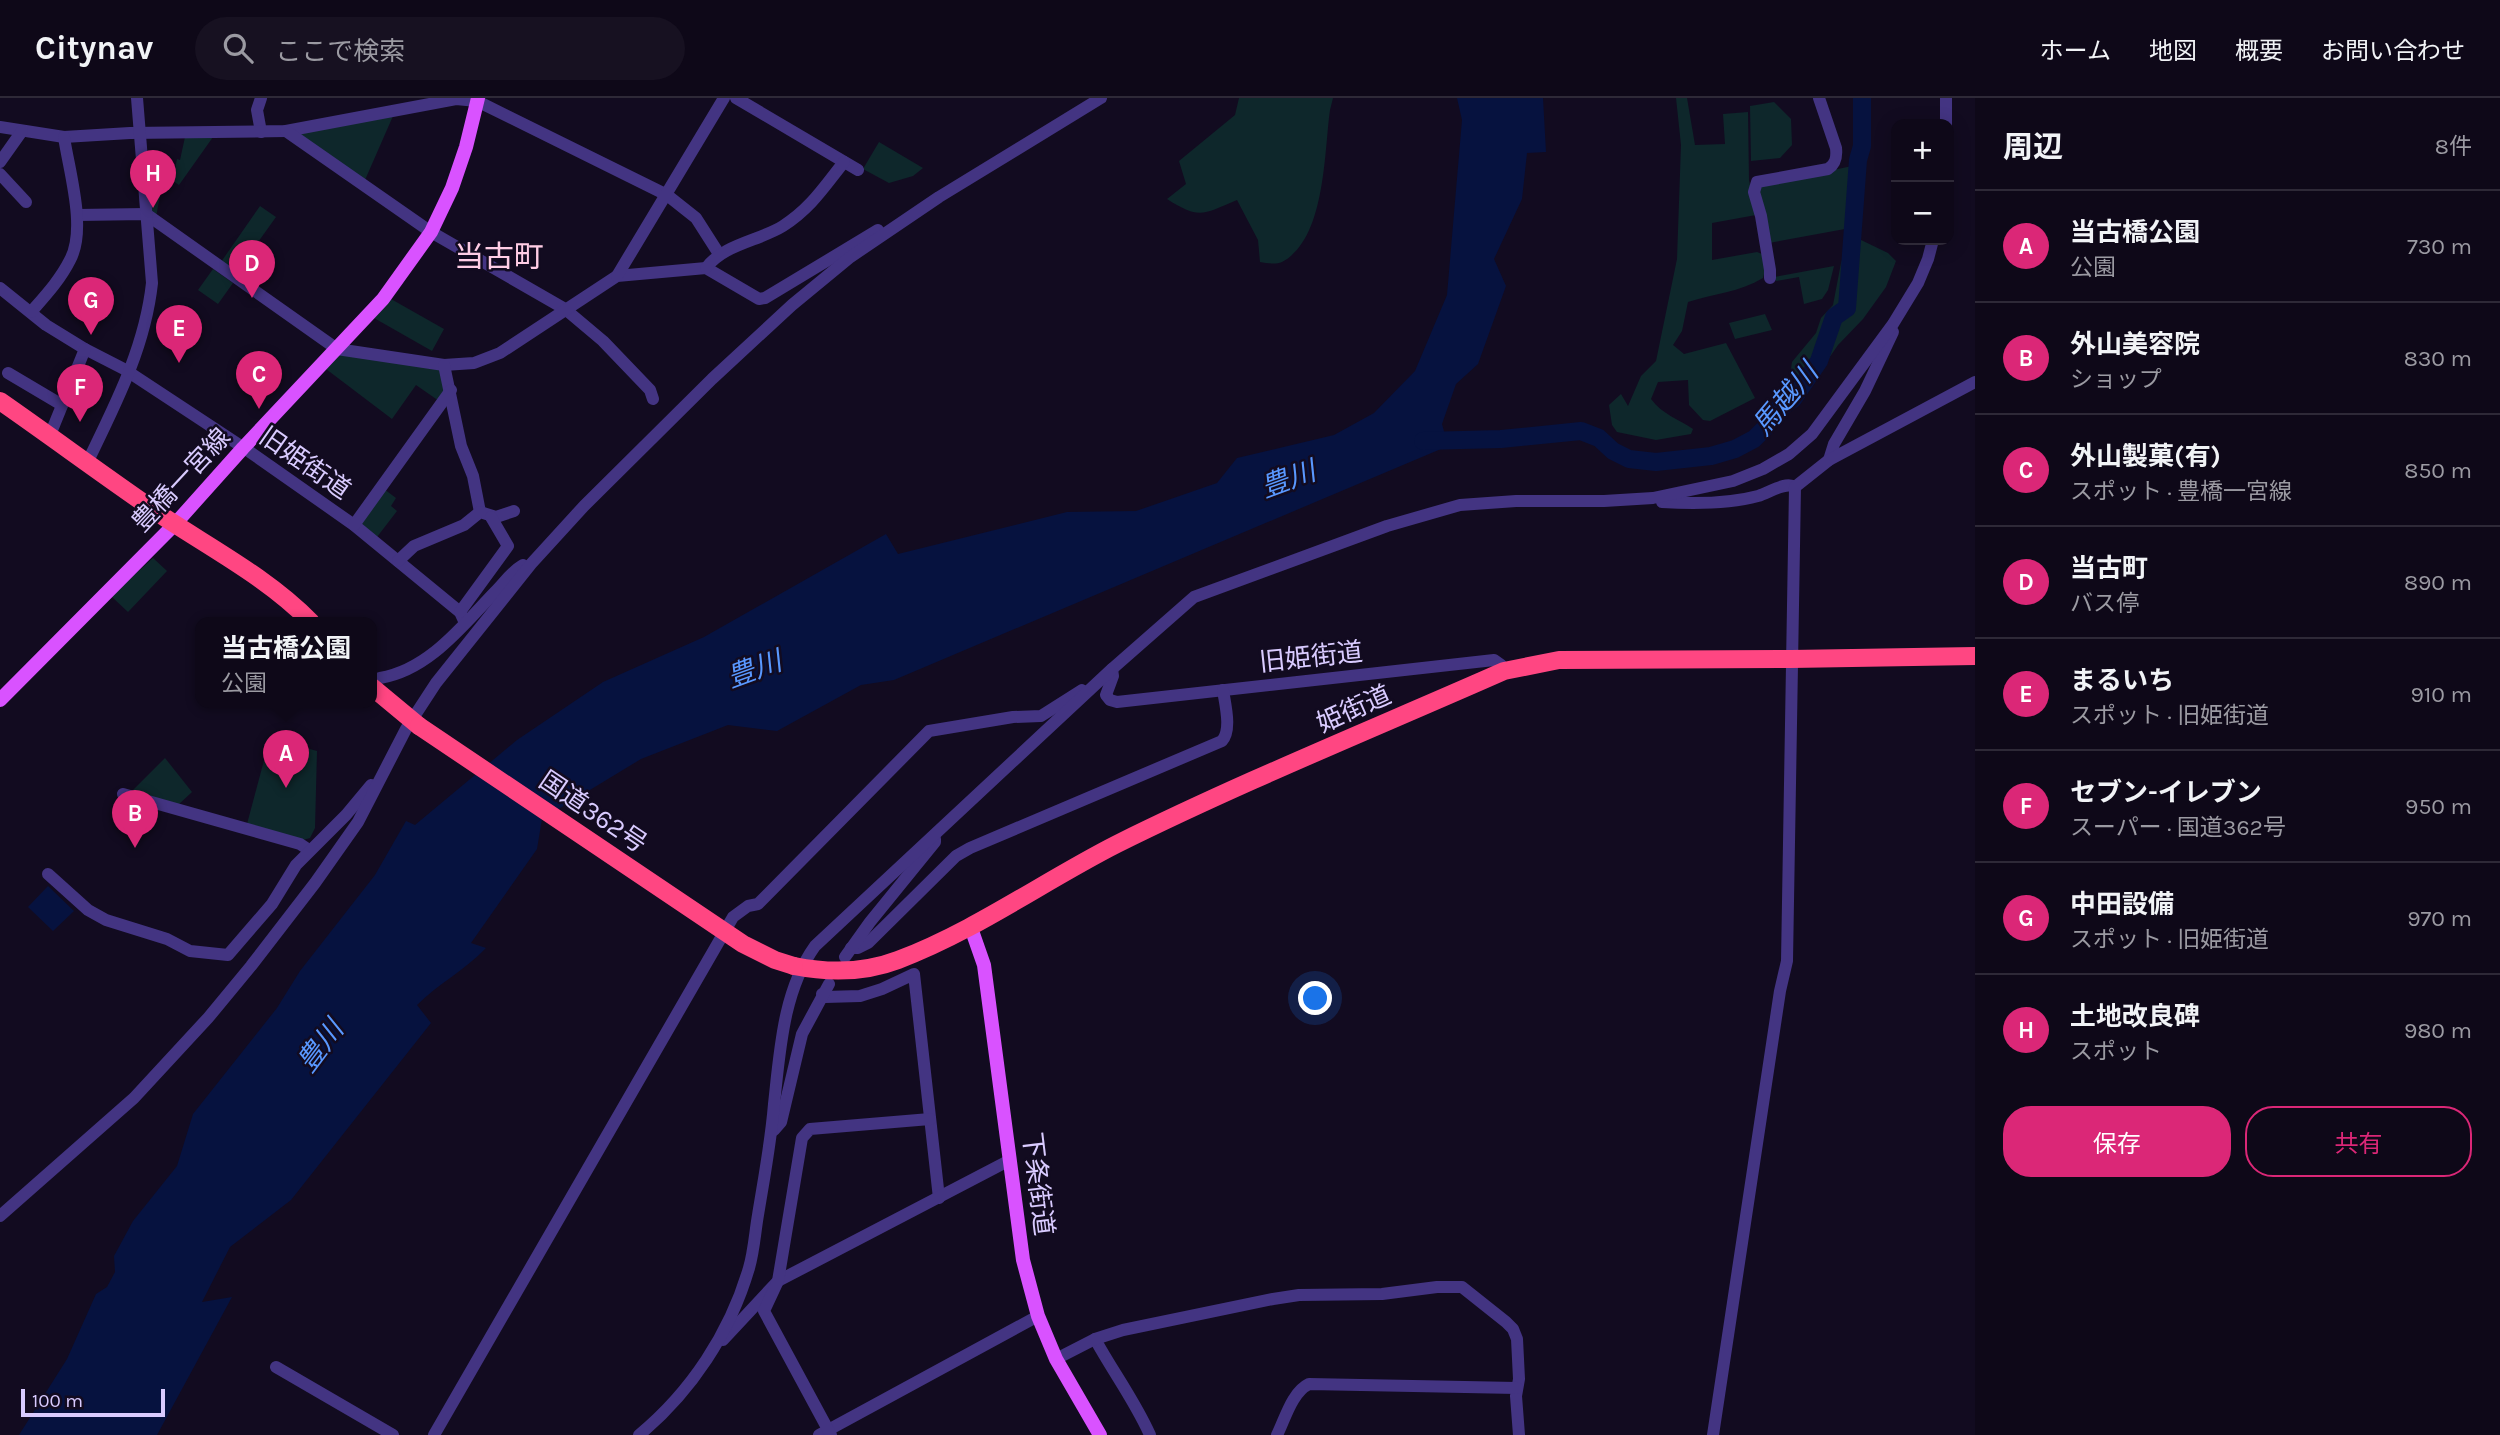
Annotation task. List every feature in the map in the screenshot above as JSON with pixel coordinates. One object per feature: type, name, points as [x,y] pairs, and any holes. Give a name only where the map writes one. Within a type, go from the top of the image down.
[{"type":"highway","points":[[0,401],[270,587],[306,617]]},
{"type":"highway","name":"姫街道","points":[[797,967],[844,972],[898,960],[970,925],[1138,834],[1504,671],[1559,660],[1975,656]]},
{"type":"highway","name":"国道362号","points":[[377,684],[415,723],[743,944],[775,960],[797,967]]},
{"type":"main road","name":"豊橋一宮線","points":[[0,700],[175,524],[383,299],[430,232],[452,188],[466,147],[477,99]]},
{"type":"main road","name":"下条街道","points":[[970,925],[985,965],[1023,1259],[1038,1316],[1056,1359],[1100,1435]]},
{"type":"street","points":[[87,463],[130,373],[151,296],[137,98]]},
{"type":"street","points":[[261,98],[257,110],[261,132]]},
{"type":"street","points":[[77,215],[146,214],[337,349],[444,365],[467,364],[488,359],[617,276],[724,98]]},
{"type":"street","points":[[736,98],[858,170]]},
{"type":"street","points":[[0,1216],[134,1098],[208,1018],[315,883],[358,822],[385,769],[415,723],[436,682],[531,564],[584,506],[702,389],[792,305],[849,258],[1101,98]]},
{"type":"street","points":[[1770,278],[1755,186],[1757,182],[1833,166],[1837,155],[1836,148],[1819,98]]},
{"type":"street","points":[[1945,98],[1946,119]]},
{"type":"street","points":[[0,127],[64,137],[286,131],[456,99],[477,99],[667,195],[696,218],[719,254]]},
{"type":"street","points":[[0,162],[22,131]]},
{"type":"street","points":[[286,131],[430,232],[565,309],[603,341],[650,390],[653,399]]},
{"type":"street","points":[[31,312],[57,281],[76,247],[77,215],[64,137]]},
{"type":"street","points":[[706,268],[719,254],[765,236],[794,218],[814,202],[844,162]]},
{"type":"street","points":[[0,174],[26,202]]},
{"type":"street","points":[[617,276],[706,268],[753,296],[765,298],[893,221],[903,222]]},
{"type":"street","points":[[714,1349],[750,1267],[772,1133],[781,1040],[797,967],[815,946],[1112,669],[1194,597],[1387,526],[1460,505],[1482,502],[1653,498],[1733,481],[1763,469],[1789,454],[1812,435],[1893,324],[1918,283],[1932,245]]},
{"type":"street","name":"旧姫街道","points":[[0,288],[46,325],[130,373],[354,525],[463,617]]},
{"type":"street","points":[[1829,460],[1834,444],[1892,338],[1893,324]]},
{"type":"street","points":[[50,435],[85,349]]},
{"type":"street","points":[[444,365],[461,446],[485,514],[508,546],[463,617]]},
{"type":"street","points":[[8,373],[62,405]]},
{"type":"street","points":[[1713,1435],[1780,991],[1787,961],[1795,488],[1829,460],[1975,382]]},
{"type":"street","points":[[354,525],[451,390]]},
{"type":"street","points":[[1653,498],[1679,503],[1728,501],[1763,494],[1786,485],[1795,488]]},
{"type":"street","points":[[398,561],[414,546],[485,514],[514,512]]},
{"type":"street","points":[[377,683],[421,663],[463,617],[520,566],[531,564]]},
{"type":"street","name":"旧姫街道","points":[[1112,669],[1113,676],[1105,695],[1117,702],[1494,660],[1504,671]]},
{"type":"street","points":[[434,1435],[733,917],[748,906],[758,904],[929,731],[1041,716],[1077,691],[1096,684]]},
{"type":"street","points":[[935,834],[936,842],[848,953],[868,943],[956,856],[970,848],[1222,741],[1227,730],[1223,690]]},
{"type":"street","points":[[48,874],[88,910],[106,920],[167,939],[190,951],[228,955],[272,904],[296,865],[346,815],[385,769]]},
{"type":"street","points":[[123,794],[300,844],[309,850]]},
{"type":"street","points":[[772,1133],[781,1122],[802,1034],[825,989],[828,997],[860,996],[914,974],[939,1198]]},
{"type":"street","points":[[930,1119],[810,1129],[802,1138],[778,1281],[764,1311],[826,1433],[1038,1316]]},
{"type":"street","points":[[639,1435],[660,1418],[714,1349],[778,1281],[1010,1160]]},
{"type":"street","points":[[1056,1359],[1095,1339],[1123,1330],[1298,1295],[1382,1294],[1437,1287],[1462,1287],[1513,1329],[1517,1339],[1519,1435]]},
{"type":"street","points":[[1095,1339],[1114,1374],[1139,1410],[1150,1435]]},
{"type":"street","points":[[276,1367],[393,1435]]},
{"type":"street","points":[[1277,1435],[1294,1398],[1302,1387],[1309,1384],[1517,1388]]},
{"type":"green space","points":[[1239,98],[1333,98],[1315,215],[1296,251],[1279,263],[1260,262],[1258,240],[1237,200],[1202,213],[1187,210],[1167,199],[1186,184],[1179,161],[1235,115]]},
{"type":"green space","points":[[1676,98],[1687,98],[1695,145],[1725,144],[1723,114],[1748,112],[1749,180],[1756,215],[1712,223],[1712,260],[1757,252],[1762,254],[1766,266],[1763,278],[1754,283],[1688,302],[1682,331],[1673,345],[1684,354],[1726,343],[1755,398],[1710,421],[1703,420],[1689,405],[1688,380],[1658,382],[1651,399],[1665,413],[1693,429],[1691,434],[1656,440],[1617,432],[1612,425],[1609,405],[1621,394],[1628,406],[1641,376],[1656,361],[1677,259],[1681,145]]},
{"type":"green space","points":[[1774,102],[1791,119],[1792,145],[1780,158],[1751,161],[1750,106]]},
{"type":"green space","points":[[393,116],[365,180],[299,134]]},
{"type":"green space","points":[[185,137],[213,137],[179,185],[164,175],[156,217],[150,213],[146,163],[166,163],[165,168],[175,169]]},
{"type":"green space","points":[[879,142],[923,168],[913,176],[889,183],[863,169]]},
{"type":"green space","points":[[1852,166],[1855,191],[1845,229],[1769,243],[1758,186]]},
{"type":"green space","points":[[260,206],[276,217],[236,273],[221,262]]},
{"type":"green space","points":[[1859,239],[1888,253],[1896,261],[1886,287],[1863,319],[1838,345],[1809,387],[1804,389],[1797,382],[1799,376],[1791,369],[1792,362],[1816,333],[1821,318],[1833,305],[1841,263],[1849,240]]},
{"type":"green space","points":[[1834,266],[1828,290],[1822,299],[1804,304],[1799,277],[1776,281],[1774,277]]},
{"type":"green space","points":[[213,269],[233,283],[218,304],[198,290]]},
{"type":"green space","points":[[391,299],[444,329],[432,351],[374,318]]},
{"type":"green space","points":[[1765,314],[1772,330],[1735,339],[1729,323]]},
{"type":"green space","points":[[340,354],[438,369],[446,390],[439,401],[416,385],[392,419],[326,369]]},
{"type":"green space","points":[[384,489],[396,498],[391,506],[397,511],[377,537],[360,523]]},
{"type":"green space","points":[[153,558],[167,571],[128,612],[111,596]]},
{"type":"green space","points":[[270,738],[317,751],[315,828],[310,838],[303,840],[247,824]]},
{"type":"green space","points":[[165,758],[192,792],[178,805],[133,790]]},
{"type":"water","name":"豊川","points":[[1457,98],[1543,98],[1546,152],[1527,153],[1522,199],[1494,259],[1506,286],[1478,364],[1456,384],[1442,424],[1448,446],[894,680],[861,685],[777,731],[728,725],[641,759],[542,819],[537,849],[471,943],[486,948],[417,1005],[431,1023],[291,1200],[230,1247],[202,1302],[232,1297],[157,1435],[19,1435],[67,1359],[96,1294],[107,1287],[115,1272],[114,1256],[133,1221],[177,1166],[193,1114],[277,1008],[300,971],[375,875],[406,821],[415,825],[517,740],[603,682],[704,637],[886,534],[898,554],[1067,512],[1136,511],[1217,483],[1237,458],[1334,435],[1374,413],[1415,371],[1447,295],[1462,120]]},
{"type":"water","points":[[48,886],[74,911],[53,931],[28,907]]},
{"type":"waterway","name":"馬越川","points":[[1423,441],[1501,439],[1581,431],[1599,438],[1613,451],[1629,459],[1656,462],[1711,456],[1735,449],[1754,439],[1765,428],[1774,412],[1793,399],[1819,361],[1834,317],[1847,308],[1858,160],[1862,146],[1862,98]]},
{"type":"place","name":"土地改良碑","points":[[153,208]]},
{"type":"place","name":"当古町","points":[[252,298]]},
{"type":"place","name":"中田設備","points":[[91,335]]},
{"type":"place","name":"まるいち","points":[[179,363]]},
{"type":"place","name":"外山製菓(有)","points":[[259,409]]},
{"type":"place","name":"セブン-イレブン","points":[[80,422]]},
{"type":"place","name":"当古橋公園","points":[[286,788]]},
{"type":"place","name":"外山美容院","points":[[135,848]]},
{"type":"district","name":"当古町","points":[[499,257]]}]
